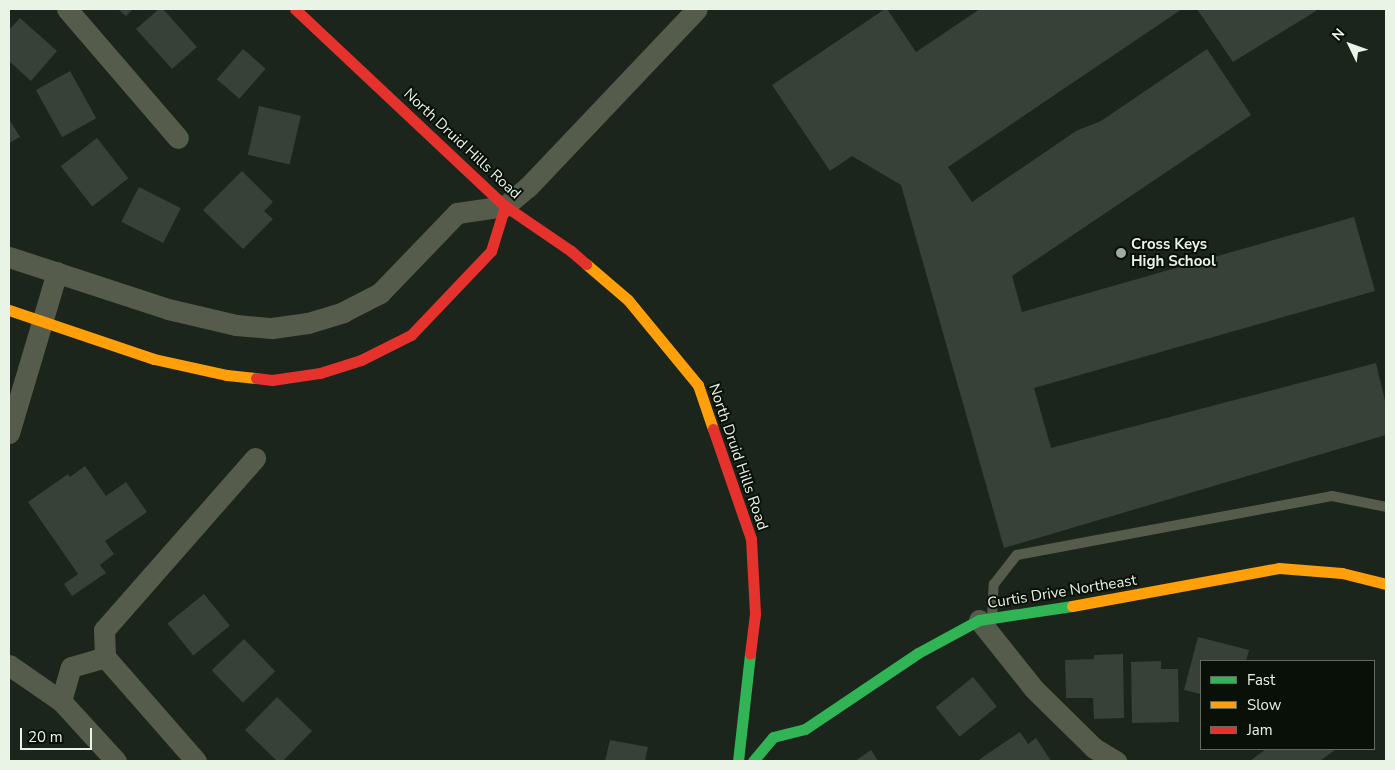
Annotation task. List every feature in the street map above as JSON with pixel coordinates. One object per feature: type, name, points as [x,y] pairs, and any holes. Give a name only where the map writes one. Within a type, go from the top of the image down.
[{"type":"street","points":[[67,9],[178,138]]},
{"type":"street","name":"North Druid Hills Road","points":[[295,9],[505,206],[571,251],[628,300],[698,385],[751,539],[755,614],[738,761]]},
{"type":"street","points":[[9,257],[168,309],[236,324],[272,328],[308,323],[342,312],[380,293],[457,213],[505,206],[528,187],[697,9]]},
{"type":"street","points":[[9,310],[154,359],[227,375],[272,380],[320,373],[361,360],[411,335],[491,250],[505,206]]},
{"type":"street","points":[[9,434],[57,272]]},
{"type":"street","points":[[196,761],[104,657],[104,630],[255,458]]},
{"type":"street","name":"Curtis Drive Northeast","points":[[753,761],[773,737],[805,729],[918,653],[985,619],[1101,602],[1279,568],[1342,573],[1386,584]]},
{"type":"street","points":[[985,619],[1034,689],[1094,748],[1116,761]]},
{"type":"street","points":[[61,701],[71,667],[104,657]]},
{"type":"street","points":[[9,665],[61,701],[116,761]]},
{"type":"lane","points":[[985,619],[994,584],[1017,555],[1332,496],[1386,507]]},
{"type":"building","points":[[118,9],[133,9],[126,16]]},
{"type":"building","points":[[159,9],[163,9],[197,47],[172,69],[136,29]]},
{"type":"building","points":[[887,9],[916,52],[980,9],[1182,9],[948,167],[972,202],[1076,131],[1101,121],[1207,49],[1251,115],[1012,276],[1022,312],[1354,217],[1375,291],[1034,388],[1051,448],[1376,363],[1386,405],[1386,435],[1004,548],[901,185],[852,156],[830,171],[772,85]]},
{"type":"building","points":[[1197,9],[1315,9],[1316,11],[1233,62]]},
{"type":"building","points":[[20,18],[57,51],[31,81],[9,61],[9,30]]},
{"type":"building","points":[[243,49],[266,69],[239,99],[217,79]]},
{"type":"building","points":[[70,71],[96,118],[62,137],[36,90]]},
{"type":"building","points":[[259,106],[301,116],[290,164],[248,155]]},
{"type":"building","points":[[9,119],[20,137],[9,143]]},
{"type":"building","points":[[97,138],[128,178],[92,207],[61,166]]},
{"type":"building","points":[[242,171],[273,202],[264,211],[273,219],[243,249],[203,210]]},
{"type":"building","points":[[139,187],[181,208],[163,243],[121,222]]},
{"type":"building","points":[[85,466],[106,496],[126,482],[147,512],[105,541],[114,554],[100,565],[106,573],[72,596],[64,584],[78,574],[28,502],[68,474],[70,477]]},
{"type":"building","points":[[204,594],[230,626],[193,655],[167,624]]},
{"type":"building","points":[[1198,637],[1249,650],[1246,660],[1200,660],[1200,694],[1184,690]]},
{"type":"building","points":[[244,639],[275,671],[243,703],[212,670]]},
{"type":"building","points":[[1123,654],[1124,718],[1094,719],[1093,698],[1066,698],[1065,660],[1094,659],[1094,655]]},
{"type":"building","points":[[1161,661],[1161,669],[1178,669],[1179,722],[1132,723],[1131,662]]},
{"type":"building","points":[[973,677],[997,707],[960,737],[936,707]]},
{"type":"building","points":[[277,697],[312,731],[283,761],[277,761],[245,730]]},
{"type":"building","points":[[1020,732],[1028,744],[1036,738],[1051,761],[977,761]]},
{"type":"building","points":[[610,740],[648,747],[645,761],[605,761]]},
{"type":"building","points":[[871,750],[878,761],[855,761]]},
{"type":"building","points":[[1265,750],[1335,750],[1320,761],[1250,761]]},
{"type":"traffic: fast","points":[[753,761],[773,737],[805,729],[918,653],[979,620],[1072,606]]},
{"type":"traffic: fast","points":[[738,761],[750,654]]},
{"type":"traffic: slow","points":[[586,264],[628,300],[698,385],[713,429]]},
{"type":"traffic: slow","points":[[9,310],[154,359],[227,375],[256,378]]},
{"type":"traffic: slow","points":[[1072,606],[1279,568],[1342,573],[1386,584]]},
{"type":"traffic: jam","points":[[295,9],[505,206],[571,251],[586,264]]},
{"type":"traffic: jam","points":[[256,378],[272,380],[320,373],[361,360],[411,335],[491,251],[505,206]]},
{"type":"traffic: jam","points":[[713,429],[751,539],[755,614],[750,654]]},
{"type":"place","name":"Cross Keys High School","points":[[1121,253]]}]
